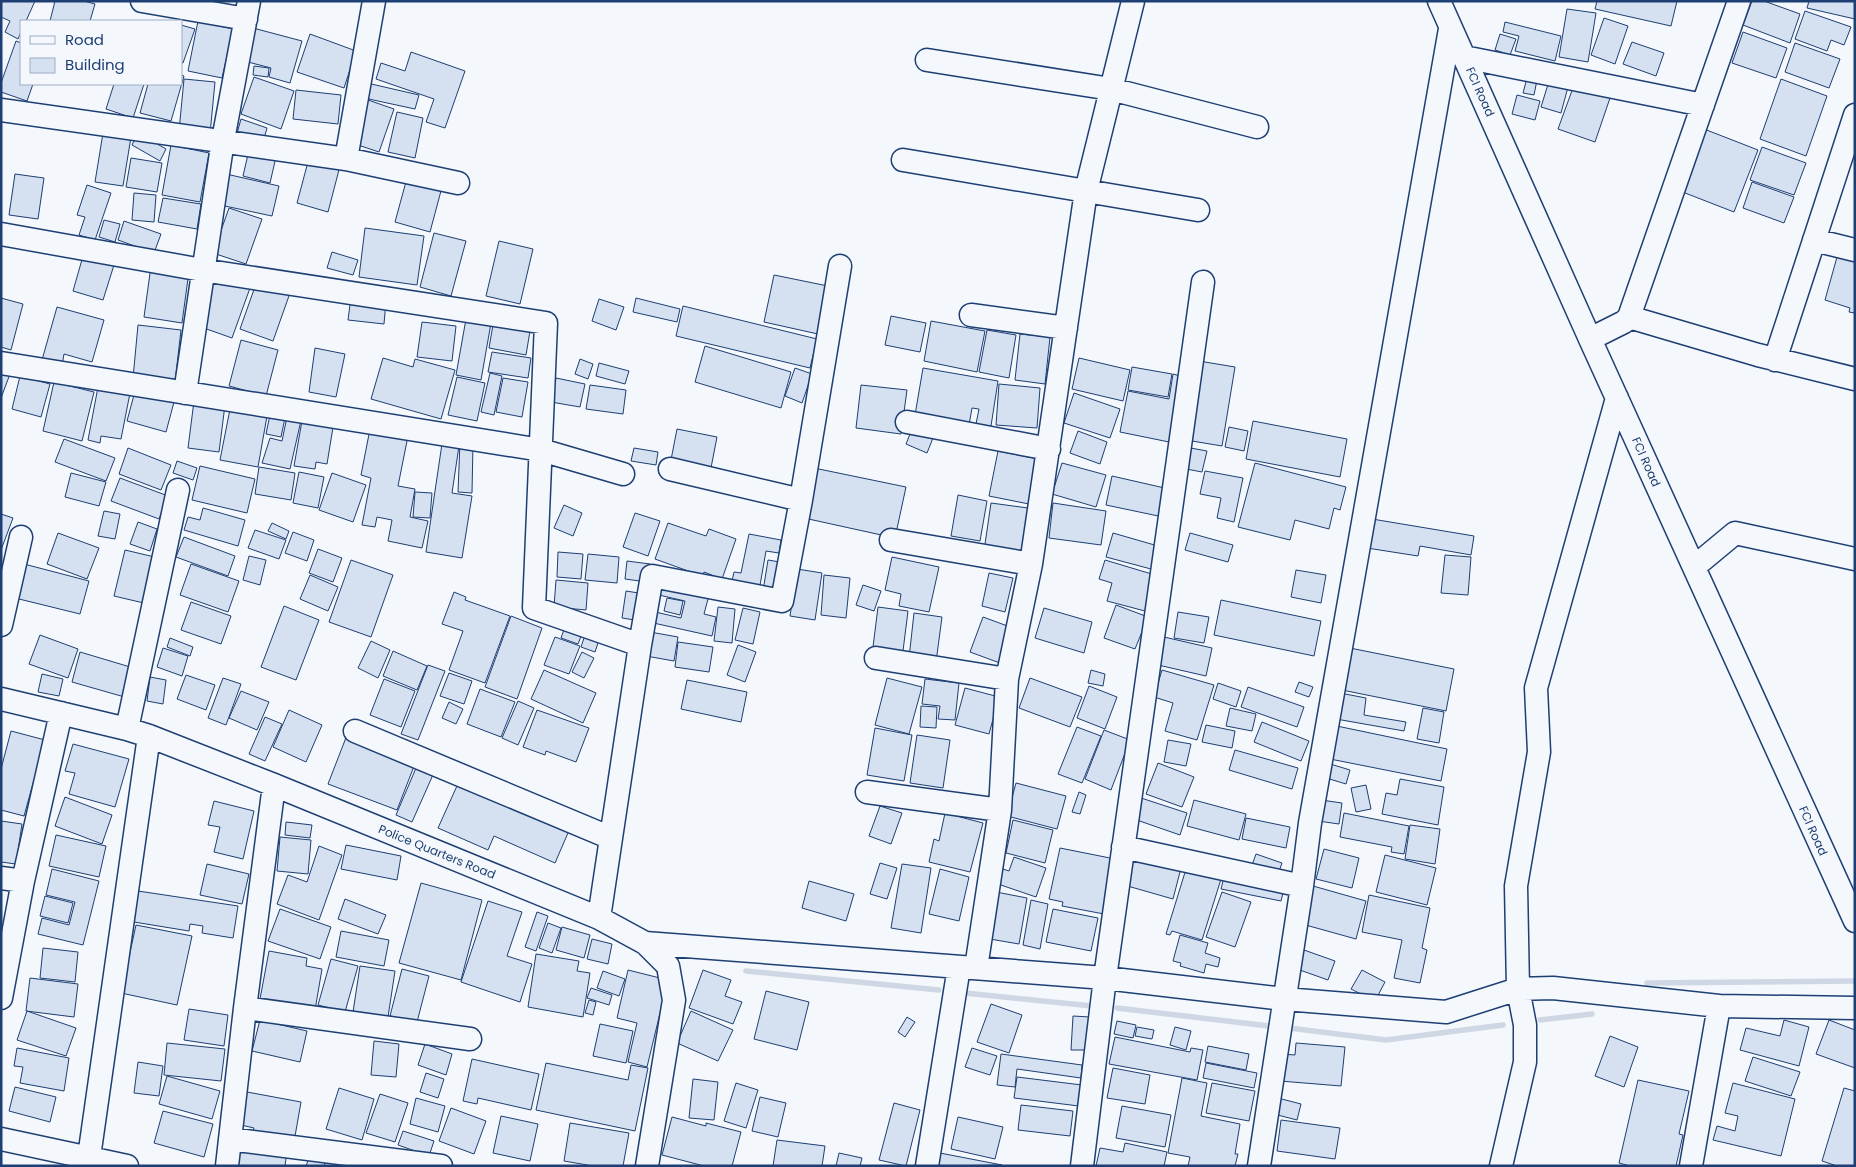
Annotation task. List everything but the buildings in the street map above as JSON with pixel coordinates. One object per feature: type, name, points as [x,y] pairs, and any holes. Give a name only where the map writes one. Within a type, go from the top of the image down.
[{"type":"street","points":[[142,1],[248,10],[223,140],[185,393]]},
{"type":"street","points":[[346,159],[374,1]]},
{"type":"street","points":[[927,1166],[1000,810],[1006,680],[1031,564],[1086,191],[1134,1]]},
{"type":"street","name":"FCI Road","points":[[1439,1],[1590,339],[1855,922]]},
{"type":"street","points":[[1590,339],[1630,317],[1739,1]]},
{"type":"street","points":[[1260,1166],[1310,823],[1450,29]]},
{"type":"street","points":[[1464,57],[1703,104]]},
{"type":"street","points":[[927,60],[1111,89],[1257,127]]},
{"type":"street","points":[[1,110],[223,140],[346,159],[458,184]]},
{"type":"street","points":[[1775,360],[1855,115]]},
{"type":"street","points":[[903,160],[1198,210]]},
{"type":"street","points":[[1,234],[202,270],[546,324],[534,608],[640,645]]},
{"type":"street","points":[[1814,240],[1855,250]]},
{"type":"street","points":[[599,918],[652,576],[782,601],[840,266]]},
{"type":"street","points":[[1082,1166],[1105,978],[1203,282]]},
{"type":"street","points":[[971,314],[1066,328]]},
{"type":"street","points":[[1630,317],[1775,360],[1855,379]]},
{"type":"street","points":[[1,363],[540,450],[623,474]]},
{"type":"street","points":[[1501,1166],[1525,1062],[1525,1025],[1518,989],[1516,886],[1539,752],[1536,688],[1617,398]]},
{"type":"street","points":[[907,422],[1049,449]]},
{"type":"street","points":[[670,469],[801,500]]},
{"type":"street","points":[[127,729],[178,490]]},
{"type":"street","points":[[1694,567],[1735,533],[1854,556]]},
{"type":"street","points":[[1,625],[21,537]]},
{"type":"street","points":[[892,540],[1031,564]]},
{"type":"street","points":[[876,658],[1006,680]]},
{"type":"street","name":"Police Quarters Road","points":[[1,699],[149,736],[599,918],[645,943],[668,966],[674,1000],[648,1166]]},
{"type":"street","points":[[1,998],[23,881],[60,713]]},
{"type":"street","points":[[355,731],[612,838]]},
{"type":"street","points":[[90,1156],[149,736]]},
{"type":"street","points":[[227,1166],[274,785]]},
{"type":"street","points":[[867,792],[1000,810]]},
{"type":"street","points":[[1123,847],[1302,886]]},
{"type":"street","points":[[1,878],[23,881]]},
{"type":"street","points":[[645,943],[1105,978],[1284,999],[1446,1012],[1518,989],[1553,988],[1719,1006],[1855,1008]]},
{"type":"street","points":[[1691,1166],[1719,1006]]},
{"type":"street","points":[[245,1008],[470,1039]]},
{"type":"street","points":[[1,1139],[90,1156],[127,1166]]},
{"type":"street","points":[[230,1139],[440,1166]]},
{"type":"waterway","points":[[746,971],[939,990]]},
{"type":"waterway","points":[[1647,983],[1855,981]]},
{"type":"waterway","points":[[965,993],[1092,1006]]},
{"type":"waterway","points":[[1117,1008],[1269,1026]]},
{"type":"waterway","points":[[1540,1020],[1592,1014]]},
{"type":"waterway","points":[[1289,1028],[1386,1040],[1503,1025]]}]
